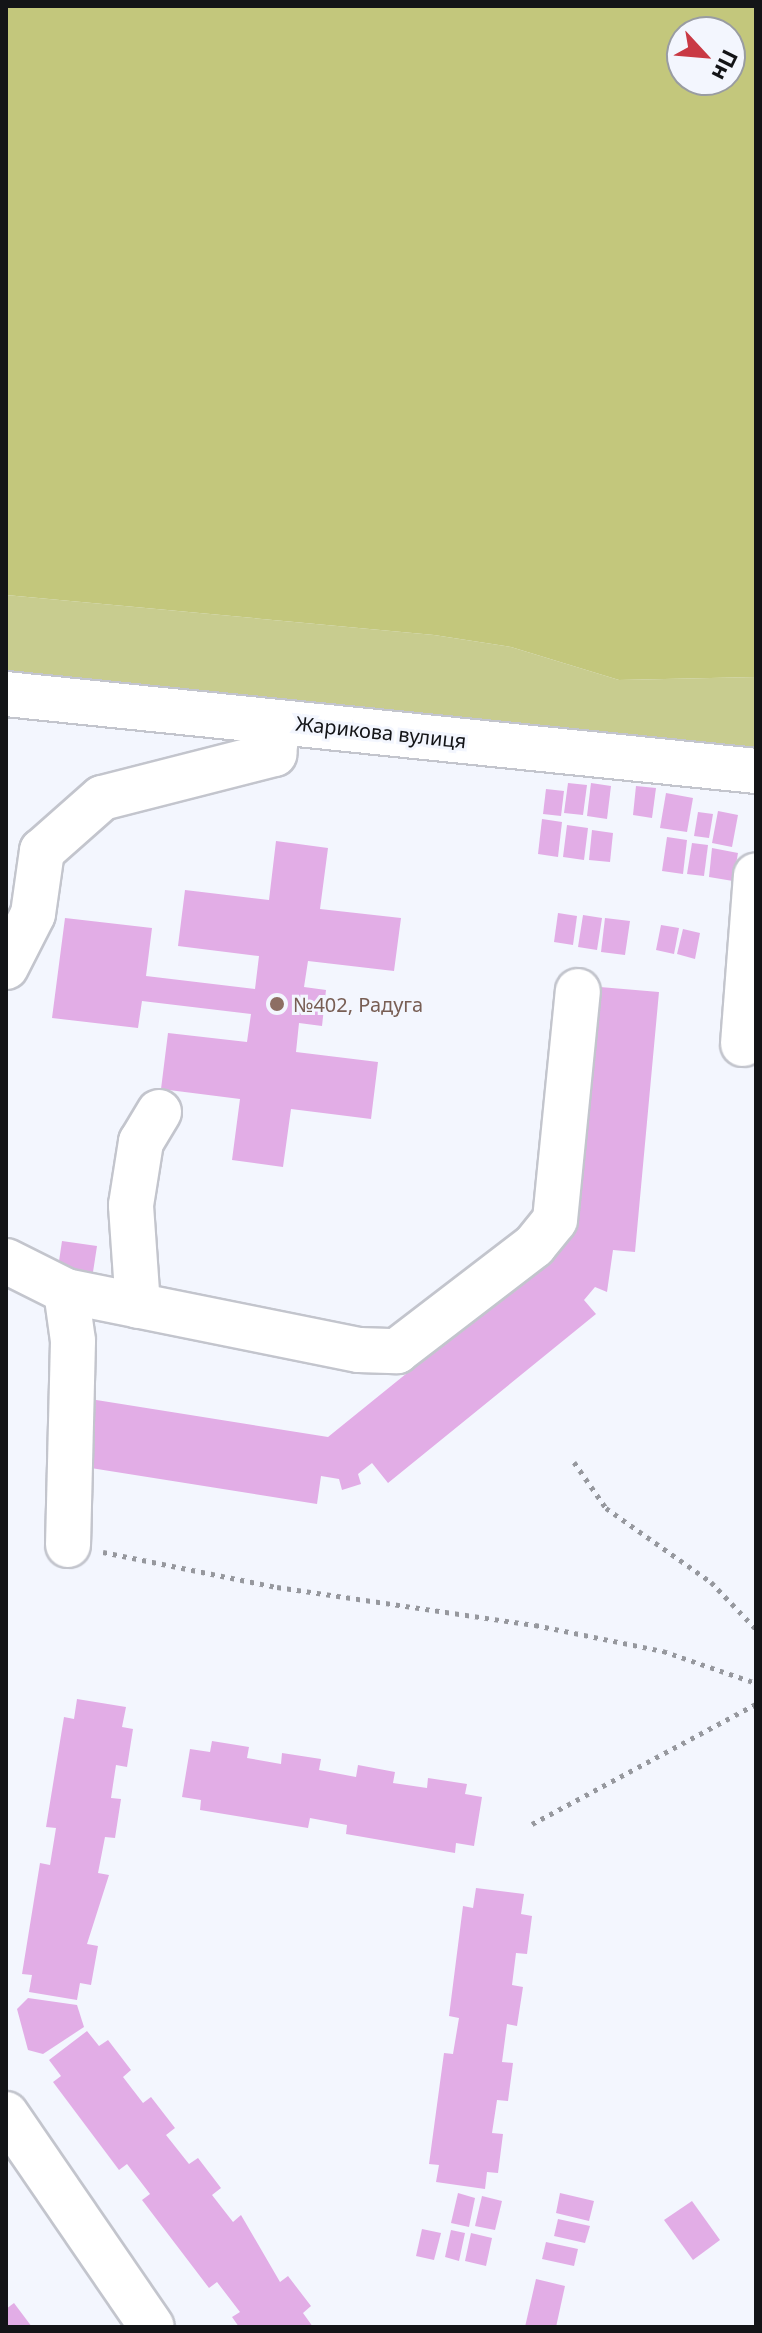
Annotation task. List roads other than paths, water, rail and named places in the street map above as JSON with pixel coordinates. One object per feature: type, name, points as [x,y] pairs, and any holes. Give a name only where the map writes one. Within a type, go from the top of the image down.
[{"type":"street","name":"Жарикова вулиця","points":[[6,694],[756,771]]},
{"type":"street","points":[[6,967],[33,914],[42,851],[102,798],[274,754],[278,722]]},
{"type":"street","points":[[743,1044],[756,876]]},
{"type":"street","points":[[6,1261],[66,1291],[397,1351],[534,1246],[555,1220],[578,991]]},
{"type":"street","points":[[138,1306],[131,1205],[141,1142],[159,1112]]},
{"type":"street","points":[[66,1291],[73,1341],[68,1545]]},
{"type":"street","points":[[6,2114],[152,2327]]},
{"type":"place","name":"№402, Радуга","points":[[277,1004]]}]
